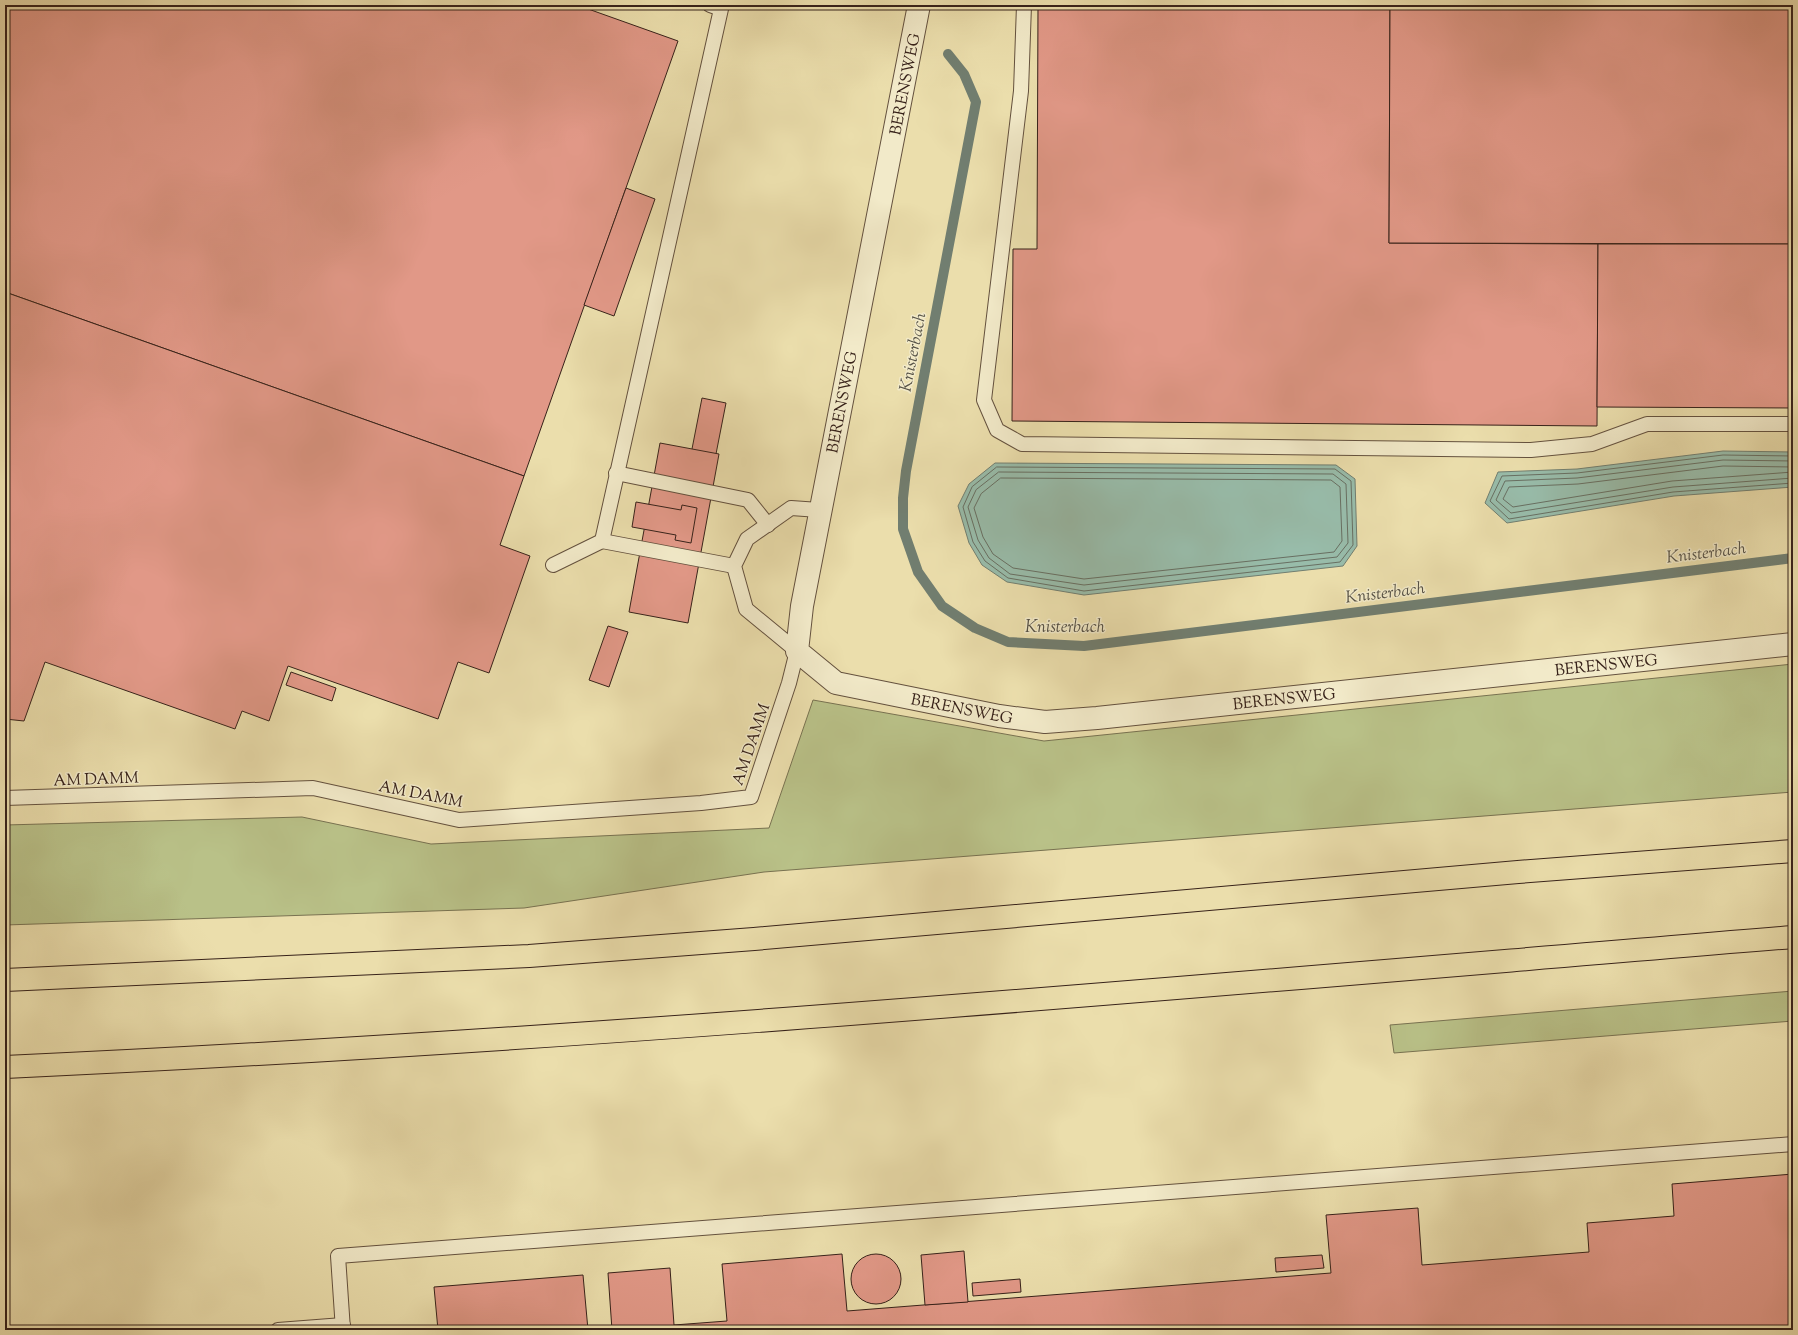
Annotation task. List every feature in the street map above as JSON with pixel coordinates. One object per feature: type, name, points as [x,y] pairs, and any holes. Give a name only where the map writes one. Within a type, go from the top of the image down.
[{"type":"highway","points":[[5,980],[529,956],[754,939],[1518,872],[1793,851]]},
{"type":"highway","points":[[5,1067],[244,1056],[842,1015],[1793,937]]},
{"type":"street","name":"BERENSWEG","points":[[920,5],[819,510],[802,606],[797,651],[836,683],[998,716],[1046,722],[1097,718],[1793,644]]},
{"type":"lane","points":[[602,541],[721,9],[710,5]]},
{"type":"lane","points":[[1024,5],[1021,91],[984,400],[997,430],[1022,444],[1531,450],[1592,444],[1647,424],[1793,424]]},
{"type":"lane","points":[[616,473],[748,500],[768,524]]},
{"type":"lane","points":[[797,651],[746,609],[734,566],[746,540],[790,508],[819,510]]},
{"type":"lane","points":[[553,565],[602,541],[734,566]]},
{"type":"lane","name":"AM DAMM","points":[[5,798],[313,788],[459,820],[700,803],[751,797],[789,683],[797,651]]},
{"type":"lane","points":[[278,1330],[343,1327],[338,1256],[1793,1144]]},
{"type":"green space","points":[[1793,664],[1793,792],[764,872],[524,908],[5,925],[5,825],[302,817],[431,844],[769,828],[813,700],[1044,741]]},
{"type":"green space","points":[[1793,991],[1793,1021],[1394,1053],[1390,1025]]},
{"type":"water","points":[[1723,451],[1793,452],[1793,487],[1674,496],[1507,523],[1485,503],[1498,472],[1577,469]]},
{"type":"water","points":[[995,463],[1336,465],[1355,479],[1357,546],[1343,566],[1084,595],[1007,582],[982,565],[969,543],[958,506],[969,484]]},
{"type":"building","points":[[5,5],[577,5],[678,41],[524,476],[5,292]]},
{"type":"building","points":[[1038,5],[1390,5],[1389,243],[1598,244],[1597,426],[1012,421],[1013,249],[1037,249]]},
{"type":"building","points":[[1390,5],[1793,5],[1793,244],[1389,243]]},
{"type":"building","points":[[626,188],[655,199],[614,316],[584,305]]},
{"type":"building","points":[[1598,244],[1793,244],[1793,408],[1597,407]]},
{"type":"building","points":[[5,292],[524,476],[500,545],[530,556],[489,673],[458,662],[438,719],[288,666],[269,721],[242,711],[235,729],[45,662],[24,721],[5,719]]},
{"type":"building","points":[[702,398],[726,403],[715,459],[691,454]]},
{"type":"building","points":[[660,443],[719,454],[688,623],[629,612]]},
{"type":"building","points":[[636,502],[681,510],[682,505],[697,508],[691,543],[675,540],[676,535],[632,527]]},
{"type":"building","points":[[608,626],[628,632],[609,687],[589,680]]},
{"type":"building","points":[[291,672],[336,688],[332,701],[286,685]]},
{"type":"building","points":[[1793,1174],[1793,1330],[612,1330],[608,1273],[670,1268],[674,1325],[727,1321],[722,1264],[842,1254],[847,1311],[1331,1273],[1326,1215],[1418,1208],[1422,1265],[1589,1252],[1587,1223],[1674,1216],[1672,1184]]},
{"type":"building","points":[[964,1251],[968,1302],[925,1305],[921,1255]]},
{"type":"building","points":[[876,1254],[890,1258],[897,1265],[901,1279],[897,1293],[890,1300],[876,1304],[862,1300],[855,1293],[851,1279],[855,1265],[862,1258]]},
{"type":"building","points":[[1322,1255],[1324,1268],[1276,1272],[1275,1258]]},
{"type":"building","points":[[583,1275],[588,1330],[438,1330],[434,1287]]},
{"type":"building","points":[[1020,1279],[1021,1292],[973,1296],[972,1283]]},
{"type":"waterway","name":"Knisterbach","points":[[948,54],[964,74],[976,102],[906,471],[903,498],[903,529],[918,572],[942,606],[975,628],[1008,642],[1084,646],[1793,558]]}]
